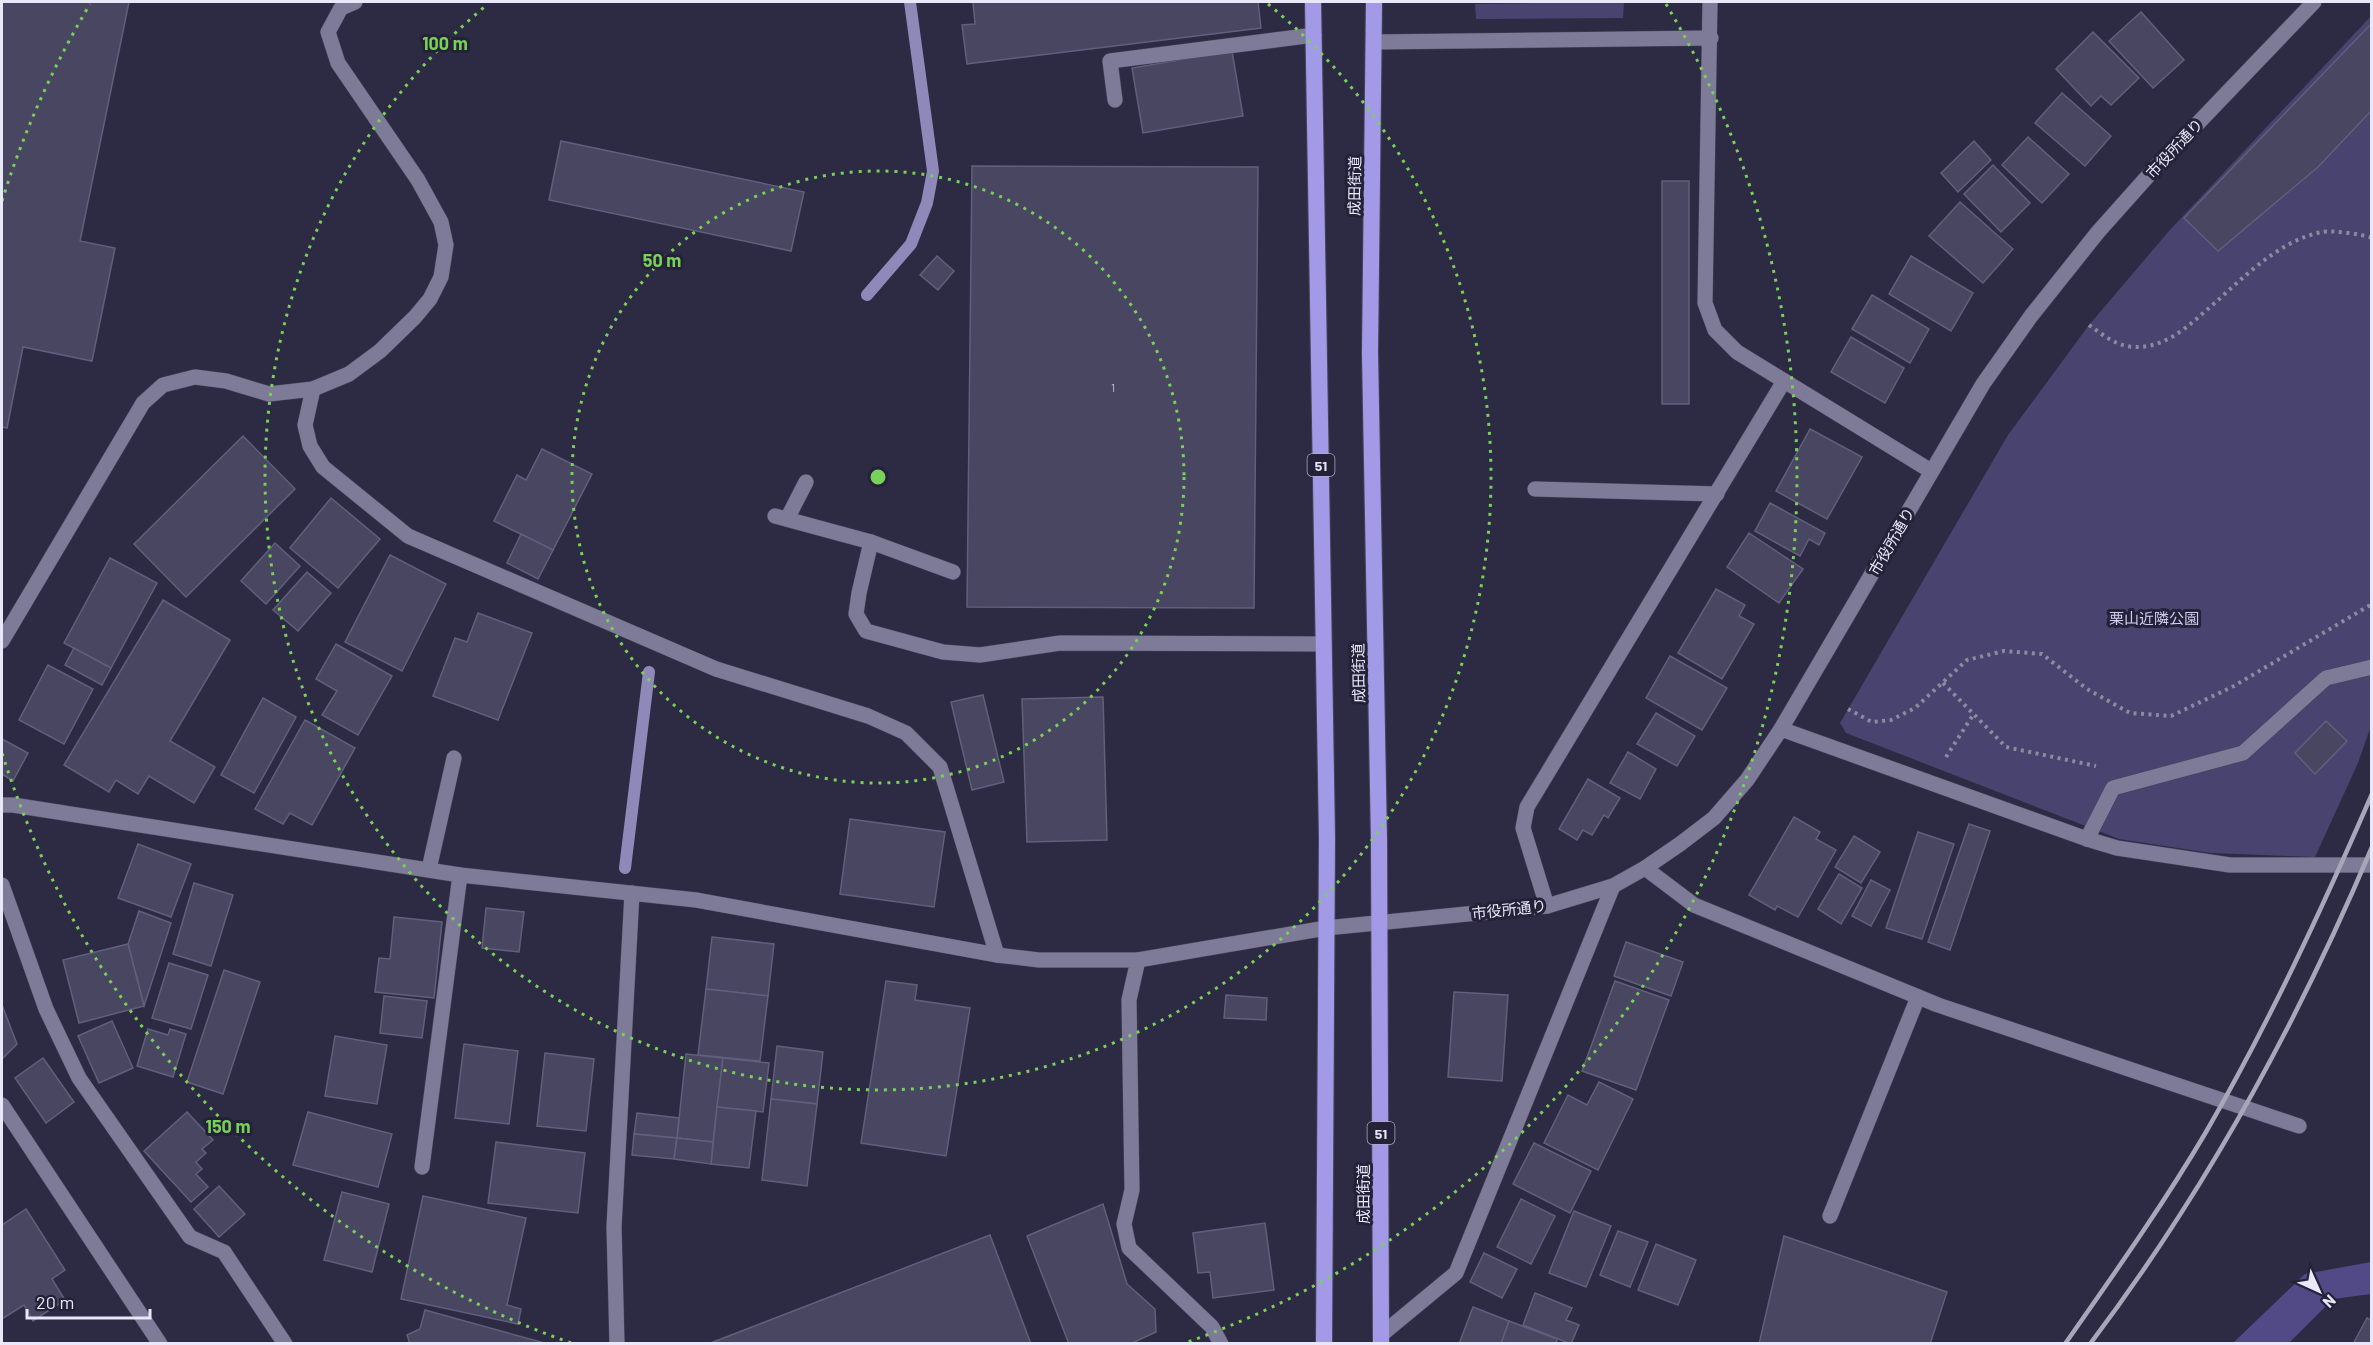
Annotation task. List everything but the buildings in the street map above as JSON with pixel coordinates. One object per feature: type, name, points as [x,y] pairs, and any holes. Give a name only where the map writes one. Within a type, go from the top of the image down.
[{"type":"highway","name":"51","points":[[1313,2],[1326,928],[1324,1344]]},
{"type":"highway","name":"成田街道","points":[[1374,2],[1370,353],[1381,1016],[1381,1339]]},
{"type":"street","points":[[2,641],[143,403],[163,385],[195,377],[226,381],[269,394],[313,389],[349,374],[380,351],[430,299],[441,277],[446,245],[441,222],[418,180],[338,63],[328,32],[341,8],[355,2]]},
{"type":"street","points":[[1710,2],[1705,303],[1715,330],[1737,352],[1931,471]]},
{"type":"street","name":"市役所通り","points":[[2,805],[460,874],[696,900],[997,955],[1039,960],[1138,960],[1326,928],[1547,906],[1613,886],[1645,868],[1714,818],[1747,780],[1781,729],[1983,384],[2031,316],[2075,260],[2156,167],[2314,2]]},
{"type":"street","points":[[1115,100],[1110,61],[1314,35]]},
{"type":"street","points":[[1374,42],[1711,38]]},
{"type":"street","points":[[1547,906],[1523,828],[1527,807],[1784,381]]},
{"type":"street","points":[[313,389],[305,425],[310,446],[323,467],[408,536],[716,669],[868,716],[906,733],[940,767],[997,955]]},
{"type":"street","points":[[806,482],[781,517],[871,542],[953,572]]},
{"type":"street","points":[[1535,489],[1717,494]]},
{"type":"street","points":[[871,542],[856,614],[866,631],[944,652],[980,655],[1060,643],[1323,644]]},
{"type":"street","points":[[2087,839],[2113,788],[2243,753],[2326,678],[2372,668]]},
{"type":"street","points":[[1781,729],[2117,848],[2230,865],[2372,865]]},
{"type":"street","points":[[429,869],[454,758]]},
{"type":"street","points":[[1645,868],[1694,905],[1918,997],[2299,1126]]},
{"type":"street","points":[[422,1167],[460,874]]},
{"type":"street","points":[[2,885],[46,1009],[78,1078],[190,1237],[224,1252],[285,1344]]},
{"type":"street","points":[[1381,1339],[1456,1273],[1613,886]]},
{"type":"street","points":[[617,1344],[614,1227],[632,893]]},
{"type":"street","points":[[1138,960],[1129,1000],[1132,1190],[1124,1224],[1129,1248],[1212,1327],[1221,1344]]},
{"type":"street","points":[[1830,1216],[1918,997]]},
{"type":"street","points":[[2,1105],[159,1344]]},
{"type":"path","points":[[2089,325],[2113,342],[2133,347],[2157,345],[2178,334],[2264,261],[2292,242],[2323,231],[2372,238]]},
{"type":"path","points":[[1848,709],[1872,722],[1891,720],[1915,708],[1967,660],[2004,651],[2042,654],[2087,689],[2130,713],[2171,716],[2234,686],[2372,604]]},
{"type":"path","points":[[1943,683],[2006,747],[2105,768],[2113,788]]},
{"type":"path","points":[[1944,760],[1972,715]]},
{"type":"green space","points":[[1624,2],[1623,18],[1476,19],[1475,4]]},
{"type":"green space","name":"栗山近隣公園","points":[[2371,16],[2371,726],[2358,763],[2315,857],[2211,853],[2119,839],[1846,733],[1840,723],[2008,435],[2089,325],[2169,231]]},
{"type":"shaded area","points":[[2371,1262],[2371,1294],[2333,1299],[2289,1343],[2233,1343],[2305,1274]]},
{"type":"waterway","points":[[867,295],[911,244],[927,203],[933,171],[910,2]]},
{"type":"waterway","points":[[625,868],[649,672]]},
{"type":"railway","points":[[2065,1344],[2173,1186],[2229,1091],[2294,965],[2372,794]]},
{"type":"railway","points":[[2090,1344],[2172,1227],[2246,1104],[2313,977],[2372,847]]}]
